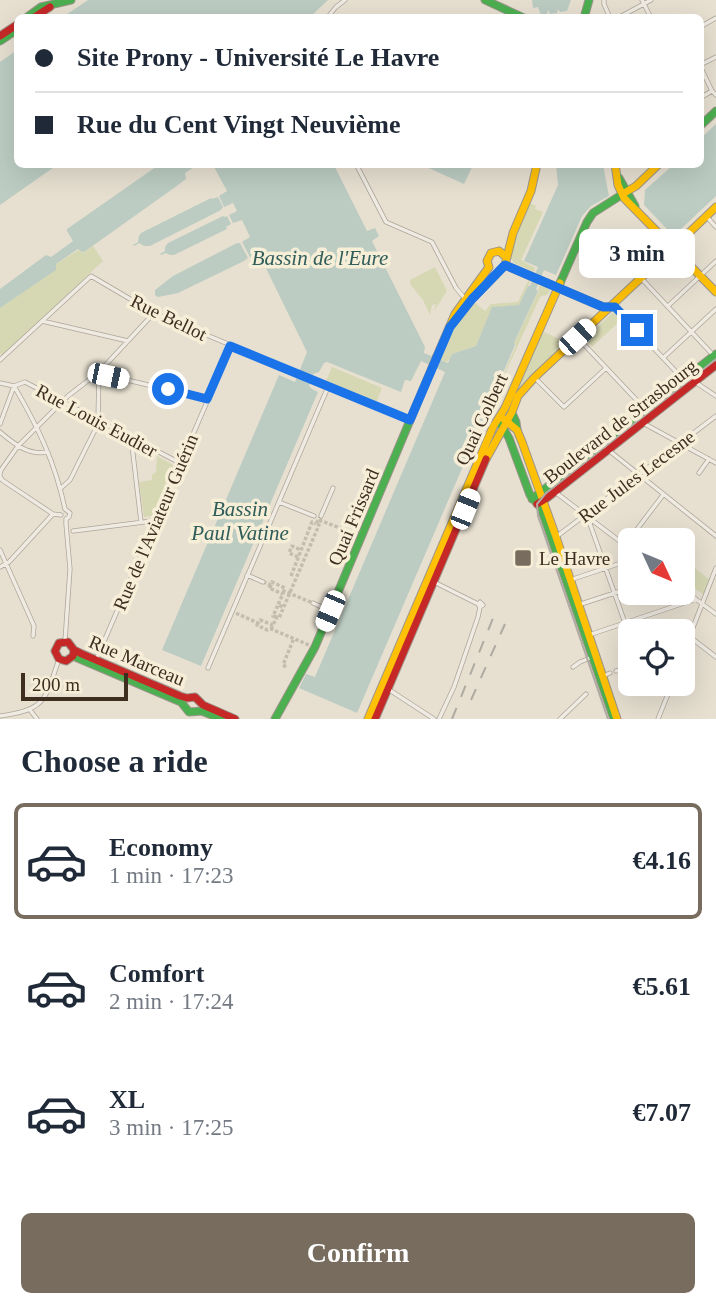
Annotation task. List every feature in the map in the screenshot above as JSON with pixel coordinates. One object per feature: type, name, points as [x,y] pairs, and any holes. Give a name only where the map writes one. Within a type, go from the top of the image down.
[{"type":"main road","points":[[31,14],[41,7],[71,0]]},
{"type":"main road","points":[[487,1],[516,14]]},
{"type":"main road","points":[[39,14],[57,3]]},
{"type":"main road","points":[[467,301],[502,268],[502,254],[534,183],[536,168]]},
{"type":"main road","points":[[616,168],[624,193],[639,212],[716,292]]},
{"type":"main road","name":"Quai Colbert","points":[[368,719],[434,582],[444,551],[590,217],[636,186],[655,168]]},
{"type":"main road","name":"Quai Colbert","points":[[502,419],[512,412],[518,396],[535,377],[716,207]]},
{"type":"main road","points":[[502,254],[493,252],[489,255],[489,267],[537,278],[603,307],[609,307]]},
{"type":"main road","points":[[467,301],[489,267]]},
{"type":"main road","name":"Quai Frissard","points":[[277,717],[315,647],[359,535],[450,327],[467,301]]},
{"type":"main road","name":"Boulevard de Strasbourg","points":[[540,497],[555,492],[646,410],[715,355]]},
{"type":"main road","name":"Boulevard de Strasbourg","points":[[540,497],[643,423],[716,365]]},
{"type":"main road","points":[[512,412],[589,635],[594,657],[606,675],[616,719]]},
{"type":"main road","points":[[502,419],[517,430]]},
{"type":"main road","name":"Quai Colbert","points":[[375,719],[385,680],[433,567],[451,544],[486,458],[503,429],[502,419]]},
{"type":"main road","points":[[503,429],[540,497],[541,508],[616,719]]},
{"type":"main road","points":[[496,439],[509,438]]},
{"type":"main road","points":[[65,641],[71,644],[74,653],[68,660],[59,659],[55,648],[65,641]]},
{"type":"main road","name":"Rue Marceau","points":[[74,653],[96,660],[186,703],[189,712],[198,707],[235,719]]},
{"type":"main road","name":"Rue Marceau","points":[[74,653],[181,702],[186,703],[195,697],[202,711],[221,719]]},
{"type":"street","points":[[330,14],[345,0]]},
{"type":"street","points":[[624,14],[651,0]]},
{"type":"street","points":[[704,74],[714,93]]},
{"type":"street","points":[[358,168],[386,222],[432,242],[456,288],[467,301]]},
{"type":"street","points":[[706,216],[716,227]]},
{"type":"street","points":[[668,306],[716,261]]},
{"type":"street","name":"Rue Bellot","points":[[42,321],[92,276],[154,313],[410,420]]},
{"type":"street","points":[[641,278],[715,355]]},
{"type":"street","points":[[609,307],[615,307],[681,377],[695,382],[716,396]]},
{"type":"street","points":[[663,358],[716,309]]},
{"type":"street","points":[[66,519],[53,514],[2,480],[1,470],[37,426],[99,372],[154,313]]},
{"type":"street","points":[[0,360],[42,321],[128,341]]},
{"type":"street","points":[[577,337],[646,410]]},
{"type":"street","name":"Rue de l'Aviateur Guérin","points":[[96,660],[230,346]]},
{"type":"street","points":[[535,377],[564,407],[606,368]]},
{"type":"street","points":[[99,372],[207,399]]},
{"type":"street","points":[[61,488],[70,481],[96,428],[99,372]]},
{"type":"street","name":"Rue Louis Eudier","points":[[0,383],[14,386],[25,382],[180,463]]},
{"type":"street","points":[[0,424],[14,386]]},
{"type":"street","points":[[14,386],[37,426],[61,488],[65,509],[70,514],[66,519],[70,569],[65,641]]},
{"type":"street","points":[[208,668],[329,386]]},
{"type":"street","name":"Rue Jules Lecesne","points":[[556,537],[715,418]]},
{"type":"street","points":[[643,423],[716,463]]},
{"type":"street","points":[[0,432],[18,446],[38,454],[48,452]]},
{"type":"street","points":[[131,437],[141,522]]},
{"type":"street","points":[[605,448],[716,536]]},
{"type":"street","points":[[699,473],[709,459]]},
{"type":"street","points":[[321,516],[333,488]]},
{"type":"street","points":[[555,492],[618,540]]},
{"type":"street","points":[[638,528],[663,495]]},
{"type":"street","points":[[279,502],[314,516]]},
{"type":"street","points":[[61,515],[61,511],[65,509]]},
{"type":"street","points":[[0,567],[7,564],[53,514]]},
{"type":"street","points":[[591,520],[590,524],[623,619]]},
{"type":"street","points":[[73,531],[155,522]]},
{"type":"street","points":[[0,550],[34,626],[33,636]]},
{"type":"street","points":[[573,579],[618,564]]},
{"type":"street","points":[[384,690],[437,719],[454,687],[478,617],[479,605],[434,582],[431,578],[433,567]]},
{"type":"street","points":[[695,623],[716,568]]},
{"type":"street","points":[[247,575],[263,582]]},
{"type":"street","points":[[578,605],[618,593]]},
{"type":"street","points":[[636,619],[696,598],[716,614]]},
{"type":"street","points":[[313,603],[324,608]]},
{"type":"street","points":[[589,635],[618,625]]},
{"type":"street","points":[[695,641],[716,657]]},
{"type":"street","points":[[573,667],[594,657]]},
{"type":"street","points":[[0,716],[30,710],[44,698],[59,659]]},
{"type":"street","points":[[560,719],[586,694]]},
{"type":"street","points":[[658,719],[667,696]]},
{"type":"street","points":[[30,710],[37,719]]},
{"type":"green space","points":[[530,203],[543,212],[521,260],[535,268],[534,272],[514,263],[509,255]]},
{"type":"green space","points":[[93,246],[103,261],[2,356],[0,308],[55,270],[56,264],[79,250],[83,253]]},
{"type":"green space","points":[[435,267],[447,291],[434,311],[436,304],[432,305],[430,315],[410,280]]},
{"type":"green space","points":[[529,279],[531,280],[519,305],[492,308],[476,346],[452,354],[446,362],[440,359],[455,326],[474,302],[485,311],[491,304],[518,302]]},
{"type":"green space","points":[[541,284],[550,291],[546,296],[540,297],[490,406]]},
{"type":"green space","points":[[613,312],[621,320],[592,347],[585,339]]},
{"type":"green space","points":[[542,331],[566,342],[522,385],[509,408],[507,407]]},
{"type":"green space","points":[[332,367],[382,388],[376,403],[326,381]]},
{"type":"green space","points":[[684,382],[687,386],[613,445],[610,440]]},
{"type":"green space","points":[[157,456],[175,466],[154,516],[144,517],[139,482],[152,480],[152,475],[156,472]]},
{"type":"green space","points":[[695,568],[710,580],[704,595],[695,589]]},
{"type":"water","points":[[88,0],[328,0],[313,14],[67,14]]},
{"type":"water","points":[[532,0],[571,0],[567,11],[560,12],[558,9],[557,13],[550,14],[548,10],[547,14],[541,14],[538,7],[533,8]]},
{"type":"water","points":[[14,52],[14,168],[53,168],[0,205],[0,62]]},
{"type":"water","points":[[716,124],[716,196],[681,229],[667,229],[644,205],[645,190],[670,168],[704,168],[704,135]]},
{"type":"water","points":[[154,168],[192,168],[185,173],[186,179],[174,188],[84,252],[78,249],[56,264],[56,270],[0,308],[0,289],[46,255],[51,257],[73,241],[67,229]]},
{"type":"water","points":[[215,168],[336,168],[367,231],[375,228],[379,236],[372,241],[425,347],[424,353],[448,363],[452,354],[476,346],[492,307],[519,305],[530,286],[538,267],[524,261],[558,185],[556,168],[604,168],[609,196],[591,206],[582,216],[556,275],[544,270],[536,289],[538,291],[357,713],[299,688],[306,674],[315,677],[445,372],[421,361],[411,381],[405,380],[401,392],[327,362],[319,372],[313,374],[309,386],[318,392],[201,666],[162,650],[279,375],[295,382],[307,352],[259,254],[250,257],[242,242],[250,237],[242,220],[233,223],[229,215],[237,211],[233,203],[224,207],[219,196],[227,191]]},
{"type":"water","points":[[429,168],[472,168],[464,184]]},
{"type":"water","points":[[218,197],[223,207],[221,210],[150,246],[139,243],[133,245],[138,242],[141,233]]},
{"type":"water","points":[[227,216],[231,224],[227,229],[174,255],[160,254],[165,251],[168,243]]},
{"type":"water","points":[[240,243],[248,258],[244,261],[178,293],[158,297],[155,295],[155,290],[173,276]]},
{"type":"tunnel","points":[[271,629],[277,617],[279,618],[321,516]]},
{"type":"tunnel","points":[[319,520],[356,534]]},
{"type":"tunnel","points":[[291,576],[312,522],[316,524]]},
{"type":"tunnel","points":[[298,557],[289,553],[292,546],[301,550]]},
{"type":"tunnel","points":[[263,582],[271,585],[272,582],[285,588],[284,591],[313,603]]},
{"type":"tunnel","points":[[271,585],[269,588],[283,594]]},
{"type":"tunnel","points":[[284,591],[278,605],[284,607]]},
{"type":"tunnel","points":[[276,617],[273,616],[278,605]]},
{"type":"tunnel","points":[[231,611],[258,623],[260,620],[273,625]]},
{"type":"tunnel","points":[[258,623],[257,625],[267,630],[271,629],[309,645]]},
{"type":"tunnel","points":[[286,667],[283,665],[294,638]]},
{"type":"tram line","points":[[608,719],[538,516],[537,504],[546,493],[716,359]]},
{"type":"railway","points":[[452,719],[496,611]]},
{"type":"railway","points":[[471,700],[505,624]]},
{"type":"traffic: fast","points":[[31,14],[41,7],[71,0]]},
{"type":"traffic: fast","points":[[485,0],[515,14]]},
{"type":"traffic: fast","points":[[585,14],[589,0]]},
{"type":"traffic: fast","points":[[0,41],[14,32]]},
{"type":"traffic: fast","points":[[704,122],[716,111]]},
{"type":"traffic: fast","points":[[619,178],[635,206]]},
{"type":"traffic: fast","points":[[560,283],[593,213],[626,192]]},
{"type":"traffic: fast","points":[[532,499],[716,354]]},
{"type":"traffic: fast","points":[[275,719],[315,647],[437,356]]},
{"type":"traffic: fast","points":[[512,413],[517,430]]},
{"type":"traffic: fast","points":[[498,420],[509,438],[530,495],[541,508],[614,719]]},
{"type":"traffic: fast","points":[[73,656],[181,702],[189,712],[202,711],[221,719]]},
{"type":"traffic: slow","points":[[453,323],[505,265],[513,233],[531,191],[536,168]]},
{"type":"traffic: slow","points":[[486,459],[518,396],[673,248],[624,198],[618,185],[616,168]]},
{"type":"traffic: slow","points":[[626,192],[655,168]]},
{"type":"traffic: slow","points":[[716,207],[673,248],[716,292]]},
{"type":"traffic: slow","points":[[489,267],[487,261],[491,253],[499,251],[505,256]]},
{"type":"traffic: slow","points":[[437,356],[455,314],[489,267]]},
{"type":"traffic: slow","points":[[368,719],[493,427],[505,408],[560,283]]},
{"type":"traffic: slow","points":[[500,416],[517,430],[522,442],[617,719]]},
{"type":"traffic: jam","points":[[39,14],[50,7]]},
{"type":"traffic: jam","points":[[0,36],[14,27]]},
{"type":"traffic: jam","points":[[505,265],[603,307],[609,307]]},
{"type":"traffic: jam","points":[[537,504],[716,365]]},
{"type":"traffic: jam","points":[[375,719],[486,459]]},
{"type":"traffic: jam","points":[[74,650],[73,656],[66,661],[59,659],[55,651],[59,643],[68,642],[74,650],[82,654],[180,696],[195,697],[203,705],[235,719]]},
{"type":"place","name":"Le Havre","points":[[523,558]]},
{"type":"route","points":[[168,389],[207,399],[230,346],[410,420],[450,327],[472,299],[505,265],[603,307],[615,307],[637,330]]},
{"type":"water label","name":"Bassin de l'Eure","points":[[320,258]]},
{"type":"water label","name":"Bassin Paul Vatine","points":[[240,521]]}]
